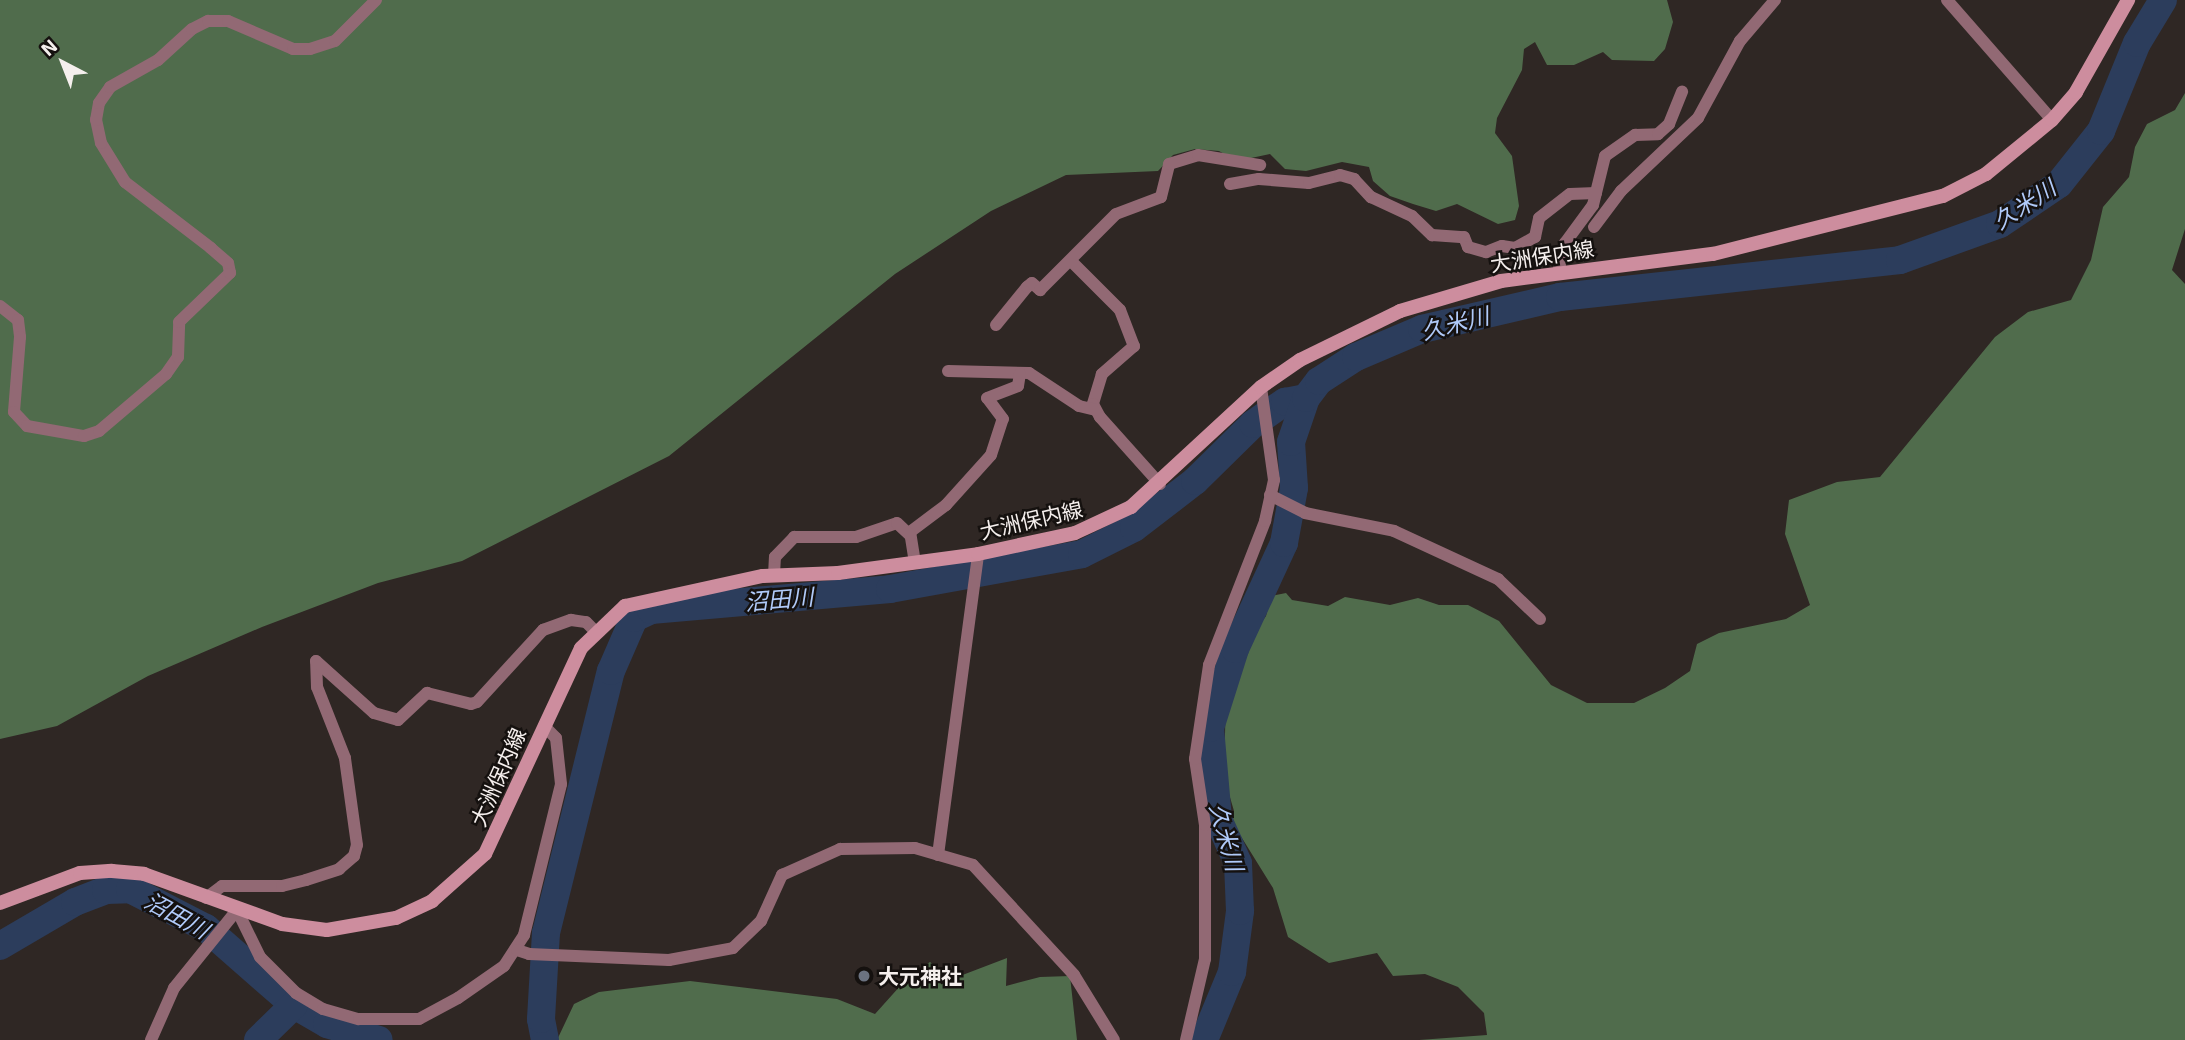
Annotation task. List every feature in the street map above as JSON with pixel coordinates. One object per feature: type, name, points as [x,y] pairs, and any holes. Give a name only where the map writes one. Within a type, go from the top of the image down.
[{"type":"main road","name":"大洲保内線","points":[[0,903],[80,873],[112,871],[144,874],[237,910],[282,924],[327,930],[387,921],[432,901],[485,854],[561,685],[595,631],[625,606],[654,596],[774,575],[838,573],[978,558],[1075,533],[1107,522],[1160,484],[1300,360],[1401,311],[1501,281],[1713,254],[1943,196],[1986,174],[2052,120],[2076,92],[2128,0]]},
{"type":"street","points":[[0,306],[18,320],[20,337],[14,412],[27,426],[85,436],[99,431],[166,374],[178,357],[179,322],[230,273],[228,263],[211,248],[125,182],[101,143],[96,120],[99,103],[110,88],[158,60],[191,29],[208,21],[228,21],[281,45],[310,49],[335,41],[376,0]]},
{"type":"street","points":[[1594,227],[1621,191],[1698,118],[1740,41],[1775,0]]},
{"type":"street","points":[[1947,0],[2052,120]]},
{"type":"street","points":[[1558,273],[1565,243],[1590,214],[1605,156],[1634,135],[1658,134],[1669,124],[1682,91]]},
{"type":"street","points":[[996,325],[1032,283],[1040,290],[1116,214],[1161,197],[1169,164],[1206,155],[1260,165]]},
{"type":"street","points":[[1230,184],[1259,179],[1309,183],[1340,175],[1354,179],[1371,197],[1412,216],[1432,235],[1464,237],[1468,247],[1486,252],[1502,246],[1514,248],[1535,237],[1539,218],[1570,194],[1596,193]]},
{"type":"street","points":[[1071,261],[1119,310],[1134,346],[1102,374],[1094,390],[1096,410]]},
{"type":"street","points":[[948,371],[1033,375],[1079,405],[1096,410],[1160,484]]},
{"type":"street","points":[[910,536],[946,505],[991,455],[1003,419],[987,398],[1018,386],[1020,374]]},
{"type":"street","points":[[1186,1040],[1205,959],[1205,825],[1195,759],[1208,677],[1270,495],[1270,431],[1263,392]]},
{"type":"street","points":[[1270,495],[1305,513],[1394,531],[1498,579],[1540,619]]},
{"type":"street","points":[[774,575],[775,557],[794,537],[856,537],[897,523],[910,536],[915,563]]},
{"type":"street","points":[[939,855],[978,558]]},
{"type":"street","points":[[206,898],[222,886],[282,886],[306,880],[339,869],[354,856],[357,845],[345,758],[317,687],[316,661],[374,713],[398,720],[427,693],[471,704],[477,702],[544,630],[571,620],[586,622],[595,631]]},
{"type":"street","points":[[151,1040],[174,988],[237,910],[260,957],[296,993],[323,1009],[359,1019],[419,1019],[523,952],[561,784],[556,738],[544,726]]},
{"type":"street","points":[[523,952],[556,956],[669,960],[733,947],[761,921],[782,875],[840,849],[889,846],[939,855],[973,865],[1074,975],[1114,1040]]},
{"type":"green space","points":[[0,0],[1667,0],[1673,22],[1665,49],[1654,61],[1612,60],[1603,52],[1574,65],[1547,65],[1535,42],[1524,49],[1522,70],[1497,118],[1495,133],[1512,156],[1519,206],[1515,220],[1498,224],[1457,204],[1436,211],[1390,196],[1373,181],[1369,167],[1342,162],[1306,171],[1285,169],[1270,154],[1237,161],[1219,151],[1195,149],[1173,155],[1158,171],[1066,175],[991,211],[895,274],[669,456],[462,561],[378,583],[262,627],[148,676],[57,726],[0,739]]},
{"type":"green space","points":[[2185,93],[2185,229],[2172,270],[2185,284],[2185,1040],[1419,1040],[1487,1035],[1484,1013],[1458,987],[1425,974],[1393,976],[1377,953],[1329,963],[1288,937],[1273,888],[1232,822],[1234,811],[1224,777],[1226,692],[1236,658],[1266,616],[1271,596],[1286,593],[1292,600],[1328,606],[1345,597],[1390,605],[1418,598],[1439,605],[1468,605],[1499,621],[1551,685],[1587,703],[1634,703],[1665,688],[1690,671],[1697,644],[1719,633],[1786,619],[1810,605],[1785,534],[1789,500],[1837,482],[1880,477],[1995,337],[2028,312],[2071,300],[2091,260],[2103,207],[2129,177],[2135,147],[2147,124],[2175,110]]},
{"type":"green space","points":[[1007,958],[1006,986],[1040,977],[1070,976],[1077,1040],[557,1040],[574,1004],[599,992],[690,981],[837,999],[875,1014],[910,975],[930,962],[952,979]]},
{"type":"waterway","name":"久米川","points":[[1204,1040],[1232,972],[1240,911],[1238,863],[1218,819],[1210,728],[1235,649],[1284,543],[1294,488],[1291,442],[1306,398],[1319,381],[1356,357],[1422,329],[1560,297],[1900,260],[2000,224],[2059,184],[2101,131],[2137,43],[2163,0]]},
{"type":"waterway","name":"沼田川","points":[[545,1040],[541,1019],[546,933],[611,671],[634,618],[651,610],[890,589],[1082,554],[1134,528],[1195,481],[1253,424],[1285,402],[1306,398]]},
{"type":"waterway","name":"沼田川","points":[[0,946],[75,902],[106,890],[130,889],[206,928],[294,1005],[327,1024],[379,1040]]},
{"type":"waterway","points":[[258,1040],[294,1005]]},
{"type":"place","name":"大元神社","points":[[864,976]]}]
